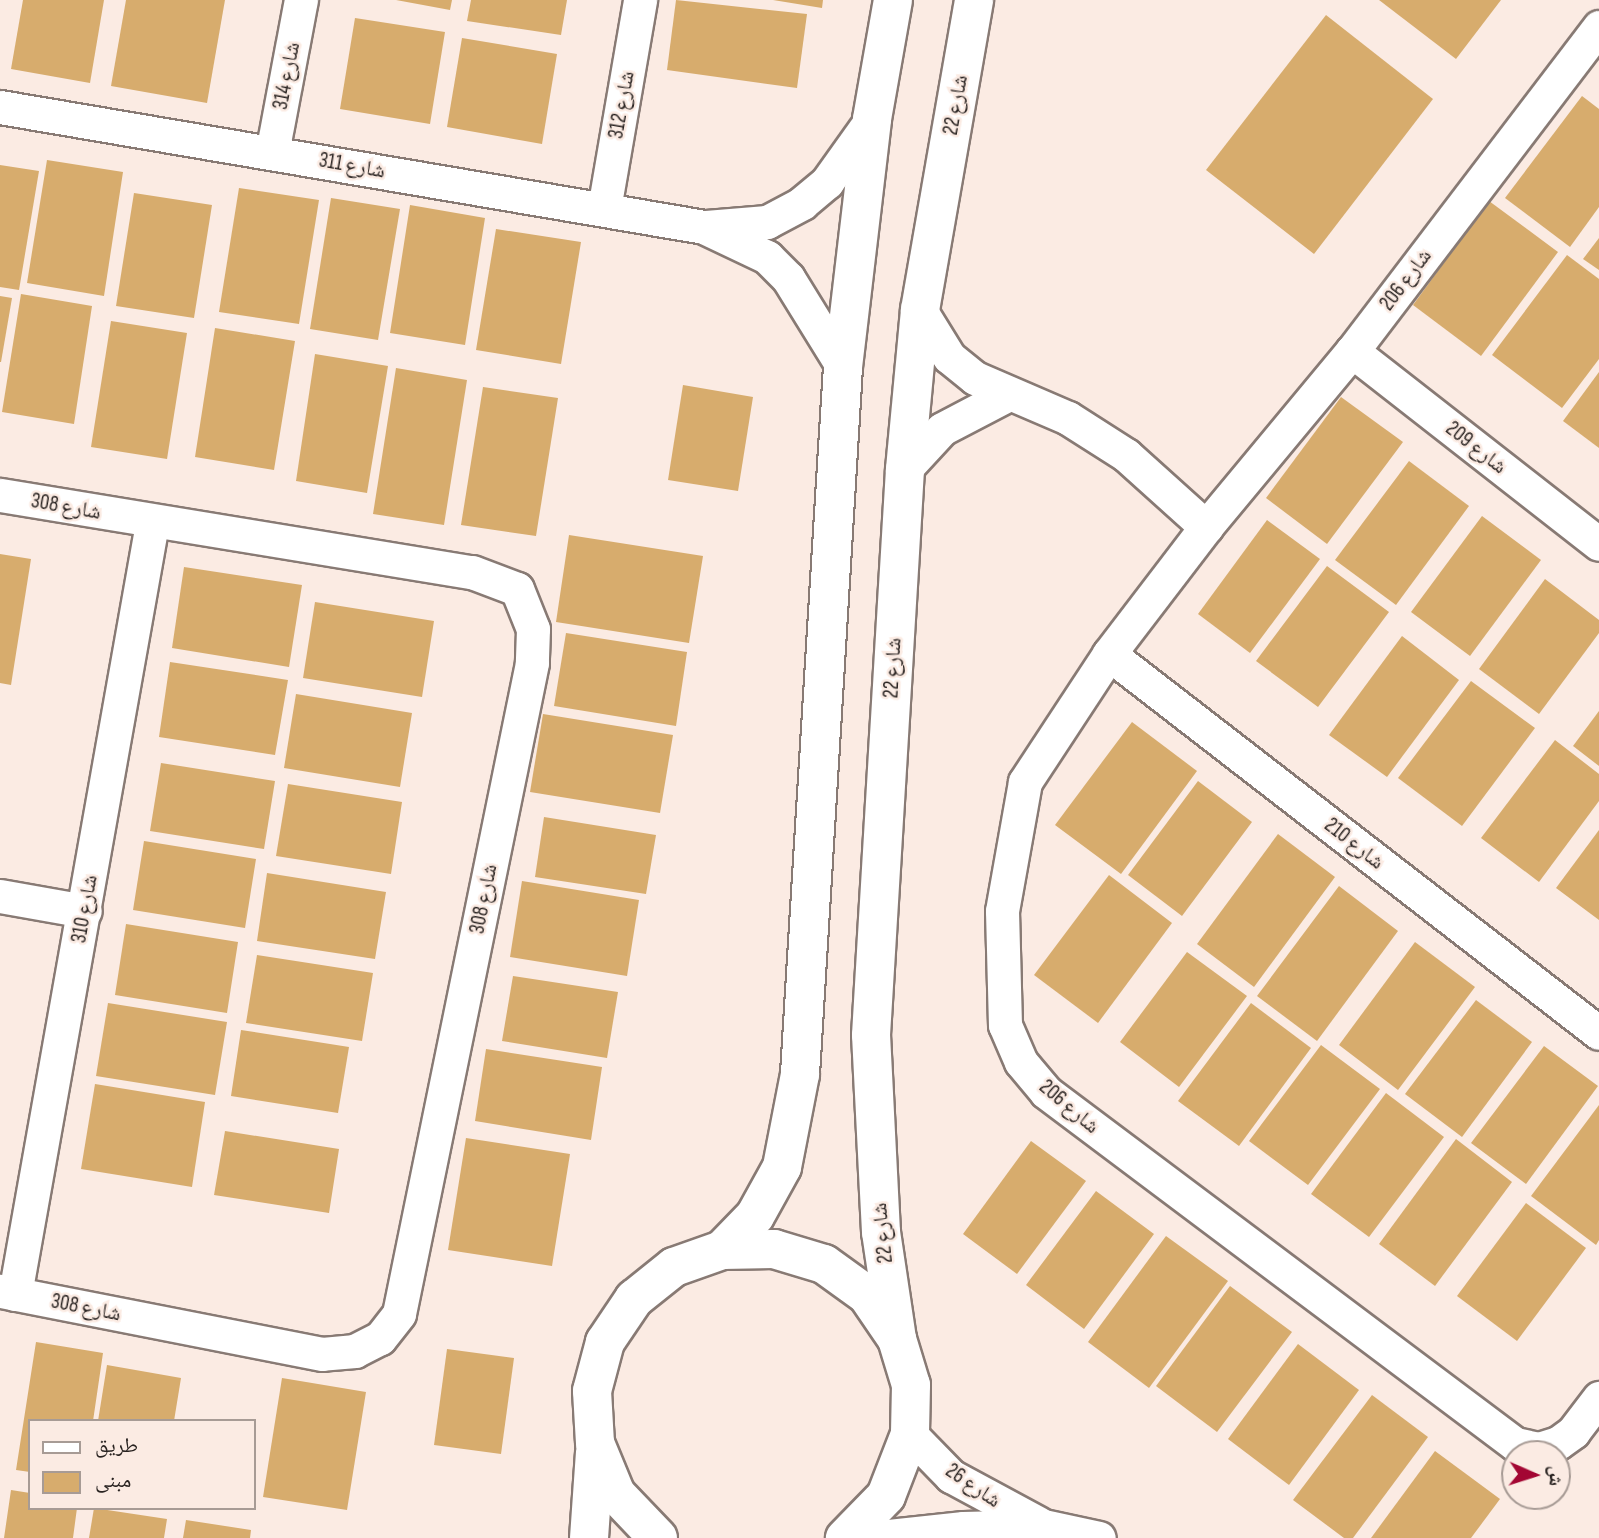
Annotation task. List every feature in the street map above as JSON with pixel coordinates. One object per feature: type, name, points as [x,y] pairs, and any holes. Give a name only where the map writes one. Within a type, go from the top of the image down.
[{"type":"street","name":"شارع 314","points":[[272,153],[301,0]]},
{"type":"street","name":"شارع 312","points":[[604,209],[640,0]]},
{"type":"street","points":[[722,1250],[755,1216],[782,1167],[800,1074],[843,367],[872,119],[893,0]]},
{"type":"street","name":"شارع 22","points":[[897,1339],[881,1232],[871,1035],[905,469],[920,310],[974,0]]},
{"type":"street","name":"شارع 206","points":[[1597,34],[1352,351],[1206,527],[1110,654],[1025,782],[1010,849],[1002,911],[1005,1025],[1021,1062],[1046,1092],[1515,1444],[1539,1449],[1558,1443],[1573,1432],[1599,1398]]},
{"type":"street","name":"شارع 311","points":[[0,107],[704,227],[767,222],[802,203],[827,182],[872,119]]},
{"type":"street","name":"شارع 311","points":[[704,227],[767,257],[788,278],[843,367]]},
{"type":"street","points":[[920,310],[949,357],[975,378],[1007,395],[1068,418],[1126,455],[1206,527]]},
{"type":"street","name":"شارع 209","points":[[1352,351],[1599,544]]},
{"type":"street","points":[[905,469],[942,429],[1007,395]]},
{"type":"street","name":"شارع 308","points":[[0,495],[152,523],[472,572],[517,589],[533,629],[532,663],[399,1314],[386,1330],[355,1351],[322,1354],[8,1292]]},
{"type":"street","name":"شارع 310","points":[[8,1292],[85,911],[152,523]]},
{"type":"street","name":"شارع 210","points":[[1110,654],[1599,1034]]},
{"type":"street","points":[[0,896],[85,911]]},
{"type":"street","points":[[589,1538],[595,1443],[592,1391],[612,1331],[634,1299],[674,1268],[722,1250],[774,1249],[824,1264],[867,1295],[897,1339],[911,1385],[910,1434],[886,1496],[845,1538]]},
{"type":"street","name":"شارع 26","points":[[910,1434],[951,1476],[1043,1526]]},
{"type":"street","points":[[595,1443],[616,1494],[658,1538]]},
{"type":"street","name":"شارع 26","points":[[870,1538],[963,1528],[1043,1526],[1099,1538]]},
{"type":"building","points":[[23,0],[104,0],[90,83],[11,69]]},
{"type":"building","points":[[126,0],[225,0],[207,103],[111,86]]},
{"type":"building","points":[[396,0],[452,0],[450,10]]},
{"type":"building","points":[[471,0],[567,0],[561,35],[467,21]]},
{"type":"building","points":[[676,0],[807,14],[797,88],[667,70]]},
{"type":"building","points":[[773,0],[823,0],[822,8]]},
{"type":"building","points":[[1379,0],[1501,0],[1456,59]]},
{"type":"building","points":[[1326,15],[1433,99],[1314,254],[1206,170]]},
{"type":"building","points":[[355,18],[445,32],[430,124],[340,109]]},
{"type":"building","points":[[462,38],[557,54],[542,144],[447,127]]},
{"type":"building","points":[[1582,96],[1599,109],[1599,207],[1570,247],[1505,198]]},
{"type":"building","points":[[47,160],[123,172],[104,296],[27,283]]},
{"type":"building","points":[[0,165],[39,171],[19,290],[0,287]]},
{"type":"building","points":[[239,188],[319,200],[299,324],[219,312]]},
{"type":"building","points":[[134,193],[212,205],[194,318],[116,306]]},
{"type":"building","points":[[331,198],[400,209],[378,340],[310,329]]},
{"type":"building","points":[[1489,201],[1558,252],[1481,356],[1413,305]]},
{"type":"building","points":[[410,205],[485,218],[465,345],[390,333]]},
{"type":"building","points":[[496,229],[581,242],[561,364],[476,350]]},
{"type":"building","points":[[1599,238],[1599,270],[1583,259]]},
{"type":"building","points":[[1567,255],[1599,279],[1599,359],[1562,408],[1492,355]]},
{"type":"building","points":[[21,294],[92,306],[74,424],[2,412]]},
{"type":"building","points":[[0,296],[12,298],[1,362],[0,362]]},
{"type":"building","points":[[111,321],[187,333],[167,459],[91,447]]},
{"type":"building","points":[[215,328],[295,341],[274,470],[195,457]]},
{"type":"building","points":[[315,354],[388,366],[367,493],[296,481]]},
{"type":"building","points":[[396,368],[467,380],[444,525],[373,514]]},
{"type":"building","points":[[1599,372],[1599,448],[1563,421]]},
{"type":"building","points":[[683,385],[753,397],[738,491],[668,480]]},
{"type":"building","points":[[483,387],[558,398],[536,536],[461,525]]},
{"type":"building","points":[[1341,397],[1403,442],[1327,544],[1266,498]]},
{"type":"building","points":[[1409,461],[1469,506],[1396,605],[1335,560]]},
{"type":"building","points":[[1482,516],[1541,560],[1470,656],[1411,612]]},
{"type":"building","points":[[1267,520],[1320,559],[1250,653],[1198,614]]},
{"type":"building","points":[[569,535],[703,556],[689,643],[556,622]]},
{"type":"building","points":[[0,554],[31,559],[11,685],[0,683]]},
{"type":"building","points":[[1327,566],[1389,612],[1318,707],[1256,661]]},
{"type":"building","points":[[184,567],[302,585],[289,667],[172,648]]},
{"type":"building","points":[[1545,579],[1599,620],[1599,633],[1539,714],[1479,669]]},
{"type":"building","points":[[315,602],[434,621],[422,697],[303,678]]},
{"type":"building","points":[[566,633],[687,652],[676,726],[554,706]]},
{"type":"building","points":[[1402,636],[1459,680],[1387,777],[1329,735]]},
{"type":"building","points":[[170,662],[288,680],[275,755],[159,737]]},
{"type":"building","points":[[1471,681],[1535,728],[1462,826],[1398,778]]},
{"type":"building","points":[[296,694],[412,713],[400,787],[284,768]]},
{"type":"building","points":[[1599,711],[1599,766],[1573,746]]},
{"type":"building","points":[[543,714],[673,735],[660,813],[530,792]]},
{"type":"building","points":[[1132,722],[1197,771],[1121,874],[1055,825]]},
{"type":"building","points":[[1555,740],[1599,774],[1599,801],[1539,882],[1481,838]]},
{"type":"building","points":[[161,763],[275,781],[264,849],[150,831]]},
{"type":"building","points":[[1198,781],[1252,822],[1182,916],[1128,875]]},
{"type":"building","points":[[288,784],[402,802],[391,874],[276,856]]},
{"type":"building","points":[[544,817],[656,835],[646,894],[535,877]]},
{"type":"building","points":[[1599,830],[1599,920],[1556,888]]},
{"type":"building","points":[[1278,834],[1335,877],[1254,987],[1197,944]]},
{"type":"building","points":[[144,841],[256,859],[245,928],[133,910]]},
{"type":"building","points":[[267,873],[386,892],[375,959],[257,941]]},
{"type":"building","points":[[1109,875],[1172,923],[1098,1023],[1034,975]]},
{"type":"building","points":[[522,881],[639,900],[627,976],[510,957]]},
{"type":"building","points":[[1339,886],[1398,931],[1317,1041],[1257,996]]},
{"type":"building","points":[[126,924],[238,942],[227,1013],[115,995]]},
{"type":"building","points":[[1415,942],[1475,987],[1398,1090],[1339,1045]]},
{"type":"building","points":[[1187,952],[1247,996],[1179,1087],[1120,1042]]},
{"type":"building","points":[[257,955],[373,973],[362,1041],[246,1023]]},
{"type":"building","points":[[513,976],[618,992],[607,1058],[502,1041]]},
{"type":"building","points":[[1476,1000],[1532,1042],[1462,1137],[1405,1094]]},
{"type":"building","points":[[108,1003],[227,1022],[215,1095],[96,1076]]},
{"type":"building","points":[[1251,1003],[1311,1048],[1239,1146],[1178,1101]]},
{"type":"building","points":[[241,1030],[349,1047],[338,1113],[231,1096]]},
{"type":"building","points":[[1321,1045],[1380,1089],[1308,1185],[1249,1141]]},
{"type":"building","points":[[1544,1046],[1598,1086],[1526,1184],[1471,1143]]},
{"type":"building","points":[[486,1049],[602,1067],[591,1140],[475,1121]]},
{"type":"building","points":[[95,1084],[205,1102],[192,1187],[81,1169]]},
{"type":"building","points":[[1386,1093],[1444,1137],[1369,1237],[1311,1194]]},
{"type":"building","points":[[1599,1105],[1599,1240],[1596,1245],[1531,1196]]},
{"type":"building","points":[[225,1131],[339,1149],[329,1213],[214,1195]]},
{"type":"building","points":[[466,1138],[570,1154],[552,1266],[448,1250]]},
{"type":"building","points":[[1456,1139],[1512,1182],[1435,1286],[1379,1244]]},
{"type":"building","points":[[1031,1141],[1086,1181],[1017,1274],[963,1234]]},
{"type":"building","points":[[1096,1191],[1154,1234],[1084,1329],[1026,1285]]},
{"type":"building","points":[[1526,1203],[1586,1248],[1517,1341],[1457,1296]]},
{"type":"building","points":[[1166,1236],[1228,1281],[1149,1388],[1088,1342]]},
{"type":"building","points":[[1230,1286],[1292,1332],[1217,1432],[1156,1386]]},
{"type":"building","points":[[36,1342],[103,1353],[93,1419],[28,1419],[28,1472],[16,1470]]},
{"type":"building","points":[[1298,1344],[1359,1390],[1289,1485],[1228,1439]]},
{"type":"building","points":[[447,1349],[514,1358],[501,1454],[434,1445]]},
{"type":"building","points":[[107,1365],[181,1378],[174,1419],[98,1419]]},
{"type":"building","points":[[282,1378],[366,1392],[347,1510],[263,1497]]},
{"type":"building","points":[[1372,1395],[1428,1437],[1353,1538],[1344,1538],[1293,1500]]},
{"type":"building","points":[[1435,1451],[1500,1499],[1471,1538],[1371,1538]]},
{"type":"building","points":[[11,1490],[28,1493],[28,1510],[77,1510],[73,1538],[4,1538]]},
{"type":"building","points":[[94,1510],[167,1519],[164,1538],[89,1538]]},
{"type":"building","points":[[186,1520],[251,1530],[250,1538],[183,1538]]}]
